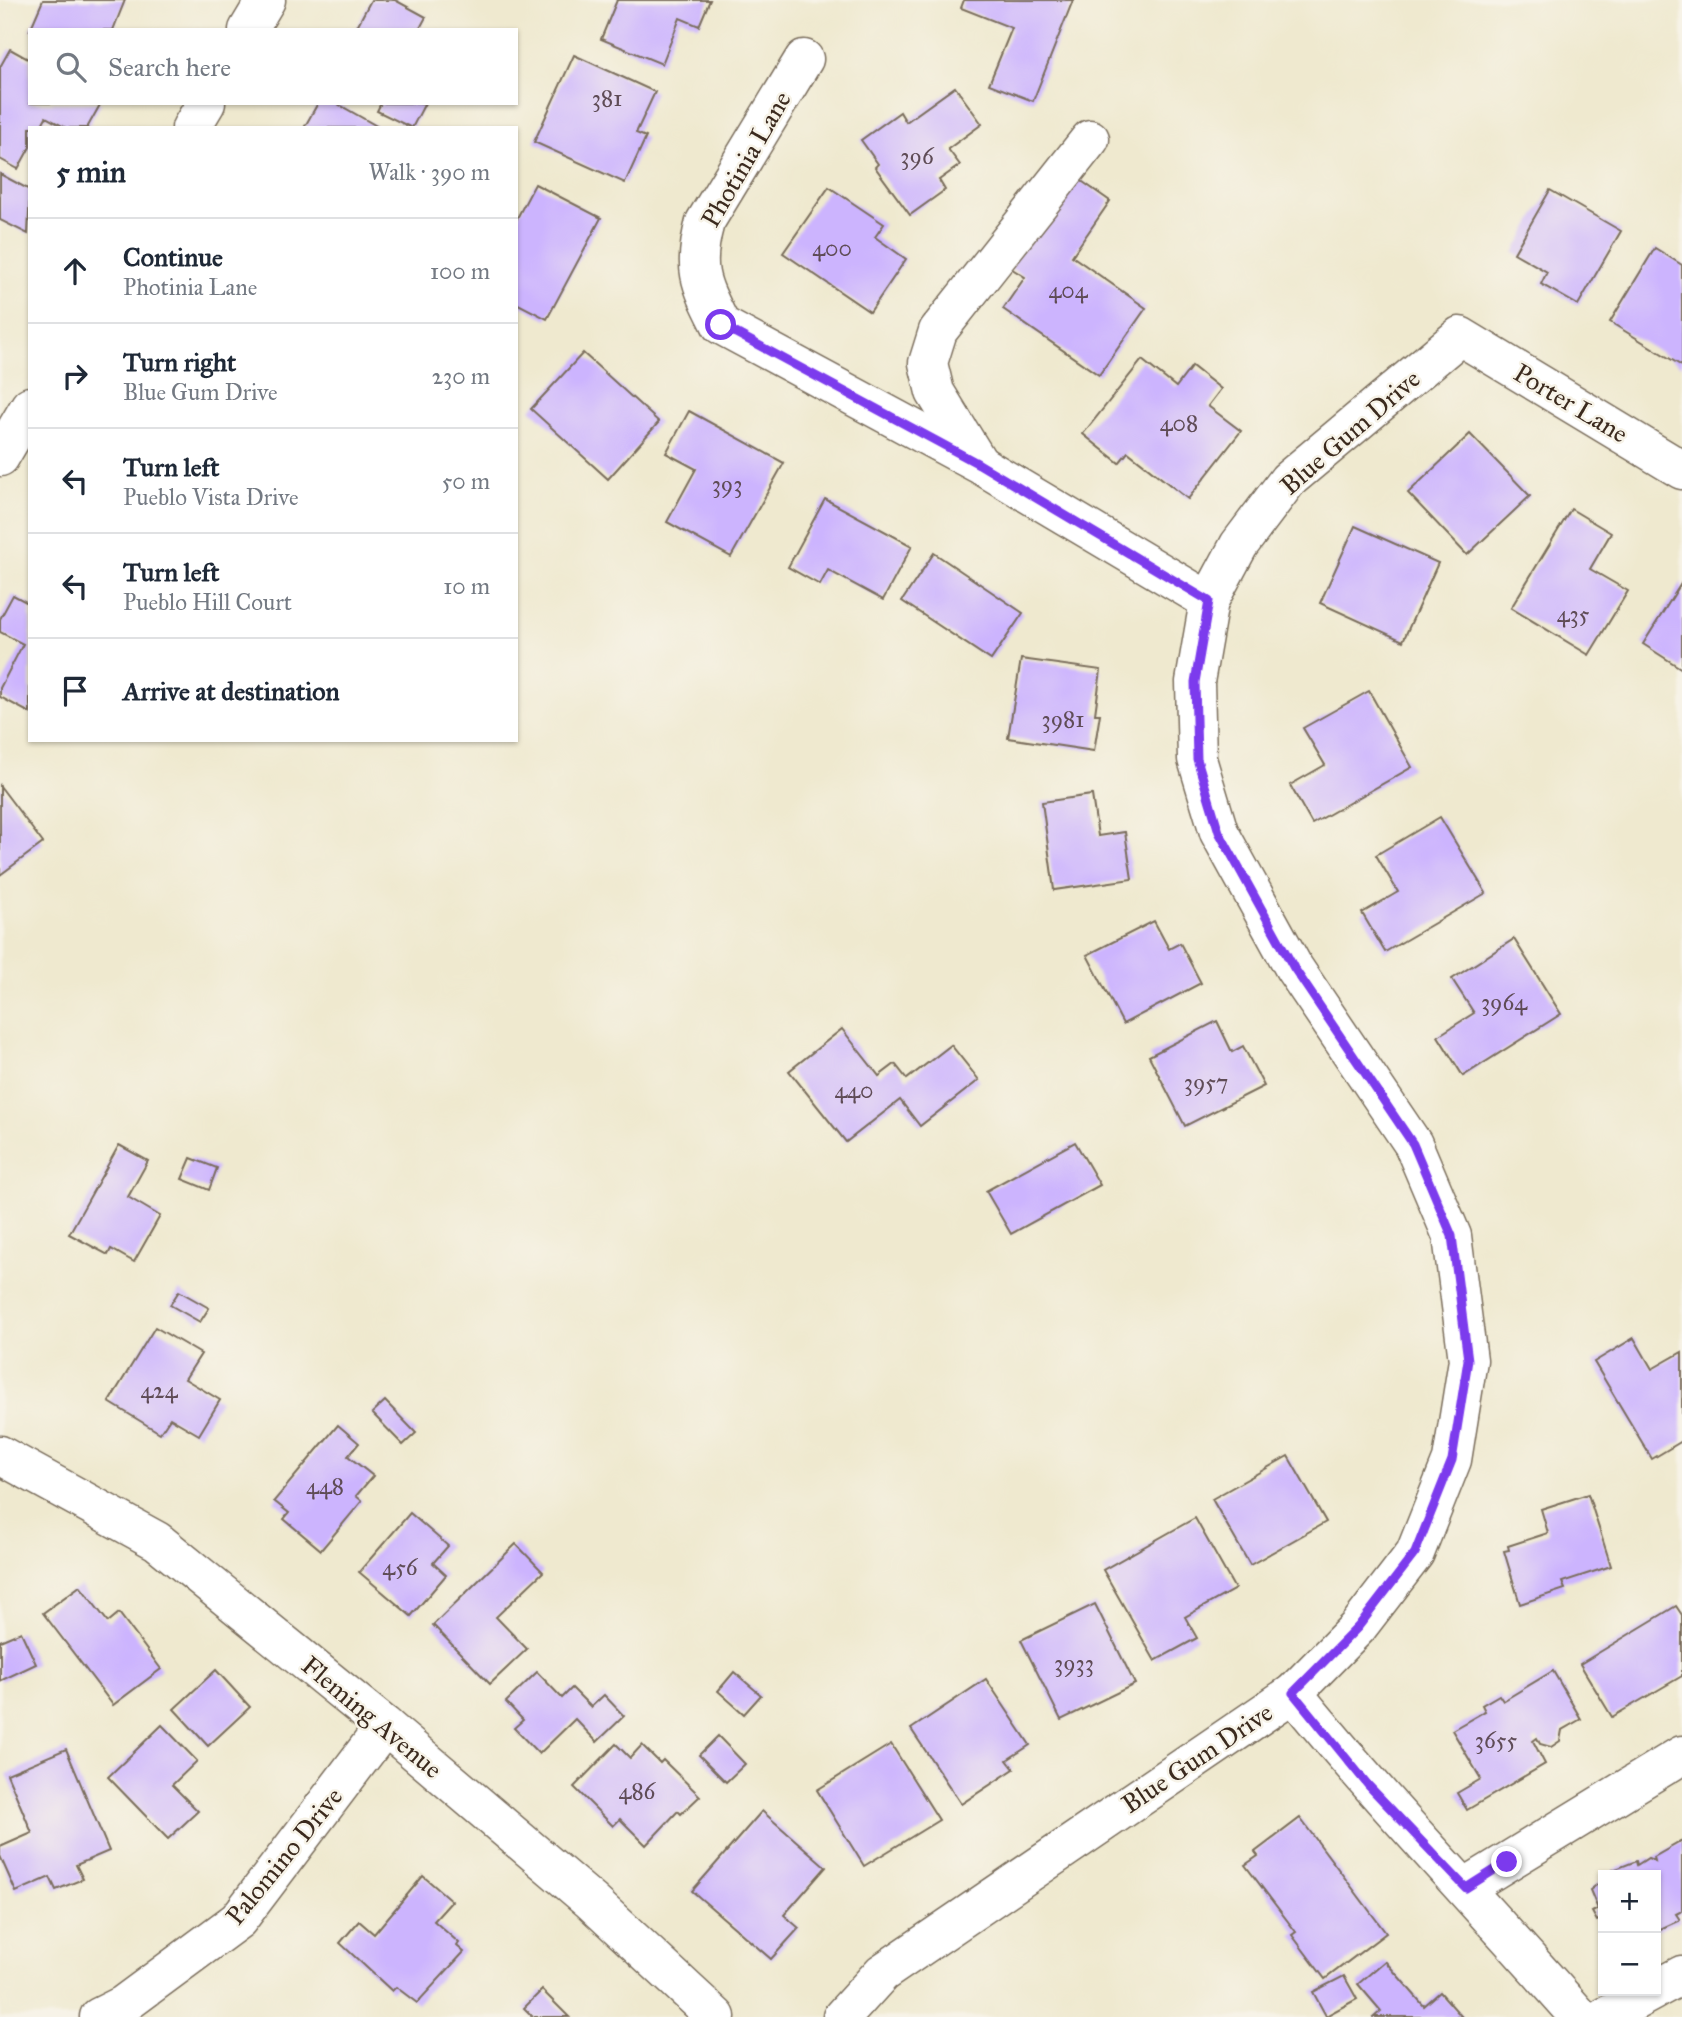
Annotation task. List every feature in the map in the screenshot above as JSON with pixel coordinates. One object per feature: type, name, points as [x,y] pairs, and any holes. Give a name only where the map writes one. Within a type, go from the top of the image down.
[{"type":"street","points":[[249,28],[266,0]]},
{"type":"street","name":"Photinia Lane","points":[[804,59],[705,222],[696,253],[701,286],[721,325],[979,464],[1209,601]]},
{"type":"street","points":[[192,126],[205,105]]},
{"type":"street","points":[[979,464],[935,392],[928,363],[938,331],[1090,139]]},
{"type":"street","name":"Porter Lane","points":[[1460,335],[1682,470]]},
{"type":"street","name":"Blue Gum Drive","points":[[842,2017],[882,1973],[1293,1693],[1358,1627],[1415,1553],[1452,1460],[1468,1360],[1452,1236],[1413,1144],[1294,968],[1219,832],[1197,759],[1195,682],[1209,601],[1239,545],[1289,480],[1460,335]]},
{"type":"street","points":[[0,457],[28,408]]},
{"type":"street","name":"Fleming Avenue","points":[[0,1455],[157,1541],[385,1726],[591,1900],[716,2017]]},
{"type":"street","points":[[1293,1693],[1368,1785],[1466,1888],[1580,2017]]},
{"type":"street","name":"Palomino Drive","points":[[99,2017],[122,2005],[238,1920],[385,1726]]},
{"type":"street","points":[[1466,1888],[1682,1755]]},
{"type":"street","points":[[1661,1986],[1682,1975]]},
{"type":"street","points":[[1605,2017],[1643,1996]]},
{"type":"building","points":[[43,0],[125,0],[114,28],[31,28]]},
{"type":"building","points":[[371,0],[395,0],[426,17],[420,28],[356,28]]},
{"type":"building","points":[[617,0],[710,0],[699,26],[680,18],[662,64],[601,39]]},
{"type":"building","points":[[964,0],[1073,0],[1033,101],[989,84],[1012,28],[961,8]]},
{"type":"building","points":[[10,49],[28,59],[28,105],[100,105],[88,126],[62,126],[46,117],[41,126],[28,126],[28,151],[18,169],[0,159],[0,67]]},
{"type":"building","points":[[574,55],[655,92],[636,133],[646,137],[625,183],[534,142]]},
{"type":"building","points":[[955,87],[982,124],[948,149],[960,165],[939,180],[945,190],[910,215],[875,167],[878,164],[861,140],[900,112],[906,122]]},
{"type":"building","points":[[317,105],[340,105],[376,126],[305,126]]},
{"type":"building","points":[[380,105],[424,105],[413,126],[377,111]]},
{"type":"building","points":[[0,174],[28,189],[28,234],[0,220]]},
{"type":"building","points":[[1073,175],[1110,201],[1072,256],[1146,308],[1099,375],[1003,309],[1025,277],[1009,267]]},
{"type":"building","points":[[535,184],[601,218],[547,319],[518,304],[518,216]]},
{"type":"building","points":[[829,187],[884,224],[875,237],[906,259],[870,312],[783,253]]},
{"type":"building","points":[[1550,190],[1621,231],[1578,305],[1541,284],[1547,272],[1514,253]]},
{"type":"building","points":[[1655,248],[1682,265],[1682,366],[1610,322]]},
{"type":"building","points":[[583,353],[659,422],[608,479],[531,409]]},
{"type":"building","points":[[1142,360],[1176,387],[1192,366],[1221,389],[1208,406],[1241,431],[1188,499],[1128,452],[1119,463],[1083,434]]},
{"type":"building","points":[[689,411],[784,463],[731,557],[667,522],[696,469],[666,453]]},
{"type":"building","points":[[1470,434],[1530,496],[1467,555],[1408,493]]},
{"type":"building","points":[[825,499],[912,546],[883,600],[828,570],[820,585],[788,567]]},
{"type":"building","points":[[1571,509],[1611,533],[1590,569],[1628,591],[1589,655],[1511,608]]},
{"type":"building","points":[[1355,526],[1438,563],[1403,641],[1320,603]]},
{"type":"building","points":[[934,553],[1023,613],[991,660],[902,601]]},
{"type":"building","points":[[1682,582],[1682,669],[1643,644]]},
{"type":"building","points":[[13,595],[28,603],[28,712],[0,697],[0,688],[23,644],[0,632],[0,619]]},
{"type":"building","points":[[1021,659],[1101,670],[1095,714],[1100,714],[1094,751],[1008,738]]},
{"type":"building","points":[[1369,691],[1412,767],[1312,824],[1290,785],[1325,765],[1303,728]]},
{"type":"building","points":[[0,786],[43,843],[0,875]]},
{"type":"building","points":[[1092,795],[1098,836],[1125,832],[1132,879],[1054,890],[1042,802]]},
{"type":"building","points":[[1440,817],[1486,893],[1385,952],[1362,913],[1398,892],[1376,855]]},
{"type":"building","points":[[1154,921],[1169,949],[1180,943],[1201,983],[1123,1024],[1087,955]]},
{"type":"building","points":[[1514,939],[1561,1014],[1463,1076],[1438,1036],[1474,1013],[1452,979]]},
{"type":"building","points":[[1217,1021],[1232,1052],[1243,1046],[1264,1086],[1185,1126],[1149,1056]]},
{"type":"building","points":[[842,1029],[879,1076],[895,1064],[907,1079],[951,1045],[979,1080],[920,1126],[900,1100],[846,1142],[789,1071]]},
{"type":"building","points":[[1075,1142],[1100,1185],[1011,1234],[986,1191]]},
{"type":"building","points":[[119,1145],[148,1161],[128,1197],[160,1216],[134,1262],[111,1249],[108,1255],[69,1234]]},
{"type":"building","points":[[191,1158],[217,1168],[209,1190],[182,1179]]},
{"type":"building","points":[[179,1291],[209,1308],[200,1322],[170,1305]]},
{"type":"building","points":[[155,1327],[201,1354],[185,1379],[220,1400],[199,1435],[170,1418],[160,1433],[109,1402]]},
{"type":"building","points":[[1634,1338],[1652,1369],[1682,1352],[1682,1441],[1652,1459],[1594,1362]]},
{"type":"building","points":[[385,1401],[416,1433],[403,1445],[372,1413]]},
{"type":"building","points":[[338,1425],[359,1443],[348,1456],[373,1476],[356,1496],[362,1501],[321,1550],[284,1519],[289,1513],[274,1501]]},
{"type":"building","points":[[1288,1456],[1326,1522],[1250,1565],[1212,1499]]},
{"type":"building","points":[[1588,1494],[1611,1566],[1562,1582],[1565,1589],[1520,1604],[1504,1551],[1509,1550],[1508,1546],[1548,1533],[1541,1509]]},
{"type":"building","points":[[410,1513],[448,1546],[433,1563],[446,1575],[411,1616],[359,1572]]},
{"type":"building","points":[[1195,1518],[1235,1589],[1185,1617],[1197,1638],[1155,1661],[1103,1570]]},
{"type":"building","points":[[516,1544],[543,1572],[496,1617],[527,1649],[490,1684],[433,1625]]},
{"type":"building","points":[[80,1586],[108,1622],[119,1613],[161,1669],[113,1705],[43,1613]]},
{"type":"building","points":[[1095,1604],[1135,1684],[1061,1720],[1021,1640]]},
{"type":"building","points":[[1676,1606],[1682,1615],[1682,1676],[1612,1717],[1580,1664]]},
{"type":"building","points":[[21,1632],[36,1664],[0,1681],[0,1641]]},
{"type":"building","points":[[216,1670],[250,1707],[208,1746],[174,1709]]},
{"type":"building","points":[[1553,1671],[1581,1719],[1562,1730],[1560,1741],[1551,1747],[1540,1744],[1537,1738],[1533,1741],[1545,1764],[1467,1810],[1457,1793],[1481,1779],[1452,1730],[1485,1711],[1482,1705],[1499,1695],[1503,1701]]},
{"type":"building","points":[[537,1672],[562,1698],[572,1688],[591,1707],[604,1695],[624,1716],[597,1742],[575,1719],[539,1754],[514,1728],[523,1720],[506,1702]]},
{"type":"building","points":[[734,1672],[761,1695],[744,1714],[718,1691]]},
{"type":"building","points":[[986,1679],[1030,1745],[1007,1760],[1014,1769],[961,1804],[911,1729]]},
{"type":"building","points":[[162,1725],[197,1761],[172,1785],[198,1811],[168,1839],[108,1777]]},
{"type":"building","points":[[718,1736],[745,1764],[726,1782],[699,1755]]},
{"type":"building","points":[[616,1744],[630,1758],[642,1745],[660,1763],[663,1760],[700,1796],[681,1814],[678,1811],[646,1845],[620,1819],[613,1826],[574,1787]]},
{"type":"building","points":[[891,1744],[939,1820],[864,1866],[817,1790]]},
{"type":"building","points":[[66,1749],[109,1851],[76,1865],[83,1879],[56,1890],[50,1877],[16,1892],[0,1856],[0,1847],[32,1833],[7,1774]]},
{"type":"building","points":[[762,1811],[826,1867],[784,1915],[799,1928],[771,1959],[692,1891]]},
{"type":"building","points":[[1300,1818],[1386,1933],[1325,1979],[1292,1935],[1296,1932],[1245,1865],[1258,1856],[1255,1852]]},
{"type":"building","points":[[1682,1841],[1682,1911],[1676,1914],[1680,1920],[1661,1929],[1661,1870],[1613,1870],[1636,1861],[1637,1865],[1648,1858],[1655,1861],[1654,1857]]},
{"type":"building","points":[[423,1876],[452,1901],[434,1921],[459,1943],[457,1946],[464,1952],[417,2003],[396,1987],[392,1991],[340,1943],[359,1921],[374,1934]]},
{"type":"building","points":[[1598,1884],[1598,1909],[1590,1890]]},
{"type":"building","points":[[1598,1909],[1598,1920],[1597,1921],[1592,1912]]},
{"type":"building","points":[[1385,1961],[1424,2006],[1440,1992],[1462,2017],[1374,2017],[1381,2011],[1358,1984]]},
{"type":"building","points":[[1344,1976],[1357,1999],[1326,2016],[1313,1992]]},
{"type":"building","points":[[542,1990],[569,2017],[533,2017],[524,2008]]},
{"type":"route","points":[[721,325],[979,464],[1209,601],[1195,682],[1197,759],[1219,832],[1294,968],[1413,1144],[1452,1236],[1468,1360],[1452,1460],[1415,1553],[1358,1627],[1293,1693],[1368,1785],[1466,1888],[1507,1862]]}]
